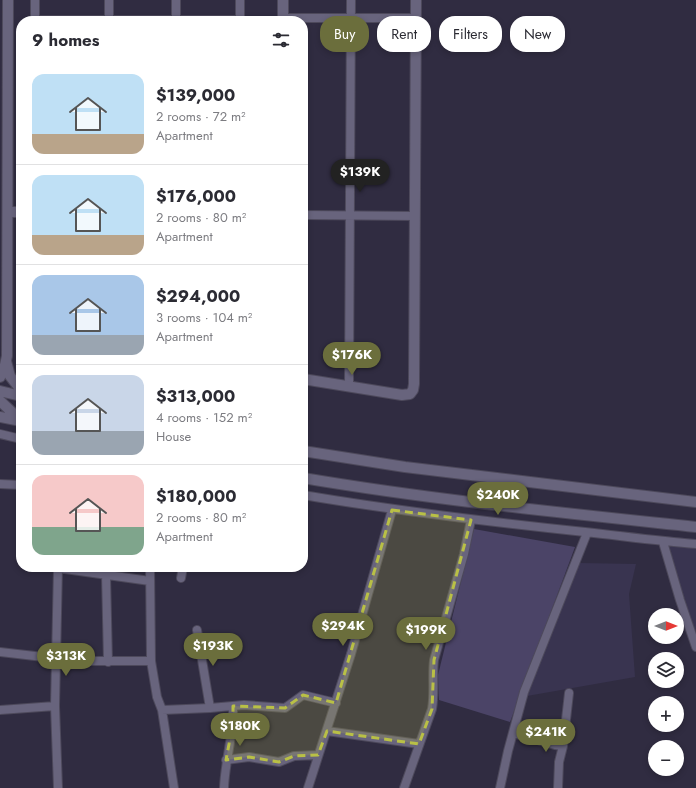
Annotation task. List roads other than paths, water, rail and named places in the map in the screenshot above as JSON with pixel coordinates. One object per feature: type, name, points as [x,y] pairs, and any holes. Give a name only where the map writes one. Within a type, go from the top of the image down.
[{"type":"street","points":[[0,377],[5,365],[4,349],[8,212],[8,0]]},
{"type":"street","points":[[35,0],[35,16]]},
{"type":"street","points":[[109,0],[109,16]]},
{"type":"street","points":[[176,0],[176,16]]},
{"type":"street","points":[[240,0],[240,16]]},
{"type":"street","points":[[283,0],[283,16]]},
{"type":"street","points":[[351,0],[351,16]]},
{"type":"street","points":[[416,0],[416,16]]},
{"type":"street","points":[[308,19],[320,18]]},
{"type":"street","points":[[349,387],[351,52]]},
{"type":"street","points":[[308,380],[402,395],[408,395],[413,390],[416,52]]},
{"type":"street","points":[[8,212],[16,212]]},
{"type":"street","points":[[308,216],[415,216]]},
{"type":"street","points":[[4,349],[10,376],[16,384]]},
{"type":"street","points":[[0,391],[16,395]]},
{"type":"street","points":[[0,401],[16,415]]},
{"type":"street","points":[[0,417],[16,421]]},
{"type":"street","points":[[0,434],[16,438]]},
{"type":"street","points":[[308,452],[405,467],[696,502]]},
{"type":"street","points":[[308,479],[484,504],[696,527]]},
{"type":"street","points":[[0,484],[16,486]]},
{"type":"street","points":[[308,496],[392,510],[472,520],[663,542],[696,544]]},
{"type":"street","points":[[308,788],[336,703],[392,510]]},
{"type":"street","points":[[404,788],[433,703],[432,675],[434,660],[472,520]]},
{"type":"street","points":[[500,788],[524,692],[587,533]]},
{"type":"street","points":[[663,542],[696,647]]},
{"type":"street","points":[[58,572],[55,706],[58,788]]},
{"type":"street","points":[[88,572],[150,581]]},
{"type":"street","points":[[150,572],[150,661],[157,697],[162,710],[174,788]]},
{"type":"street","points":[[181,578],[182,572]]},
{"type":"street","points":[[106,575],[108,662]]},
{"type":"street","points":[[196,630],[210,708]]},
{"type":"street","points":[[0,652],[78,661],[150,661]]},
{"type":"street","points":[[558,788],[559,762],[563,746],[569,693]]},
{"type":"street","points":[[162,710],[252,704],[284,708],[303,695],[336,703]]},
{"type":"street","points":[[0,710],[55,706]]},
{"type":"street","points":[[224,788],[226,760],[233,723],[233,706]]},
{"type":"street","points":[[327,732],[419,744]]},
{"type":"street","points":[[513,733],[563,746]]},
{"type":"street","points":[[226,760],[249,757],[280,762],[294,756],[318,755]]}]
